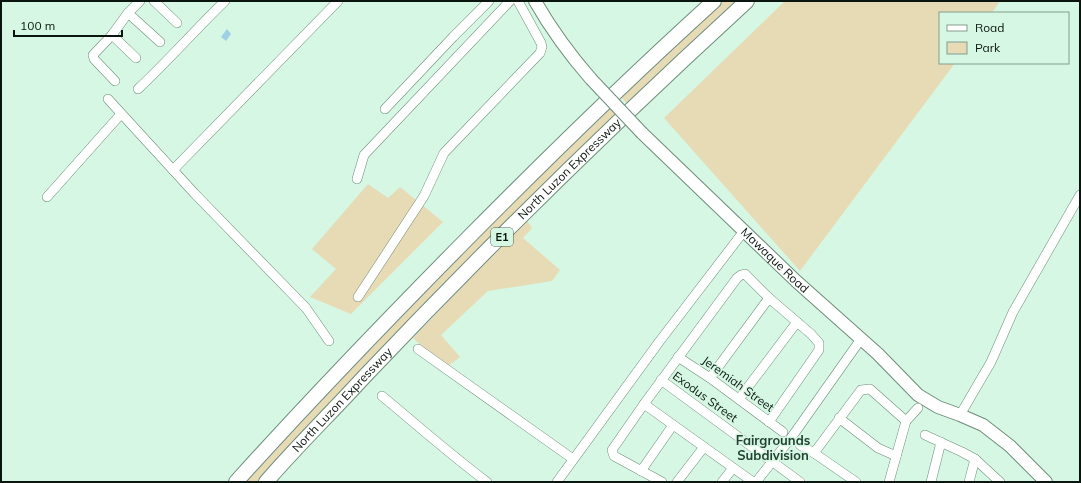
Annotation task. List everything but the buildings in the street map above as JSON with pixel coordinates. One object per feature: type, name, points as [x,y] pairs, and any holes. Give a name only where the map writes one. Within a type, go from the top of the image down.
[{"type":"highway","name":"North Luzon Expressway","points":[[236,482],[396,311],[544,161],[714,1]]},
{"type":"highway","name":"North Luzon Expressway","points":[[266,482],[411,328],[560,177],[747,1]]},
{"type":"main road","name":"Mawaque Road","points":[[535,1],[552,29],[572,57],[591,80],[642,133],[744,231],[878,354],[918,395],[938,407],[983,426],[1010,446],[1046,482]]},
{"type":"street","points":[[115,81],[93,57],[128,13],[140,1]]},
{"type":"street","points":[[154,1],[177,23]]},
{"type":"street","points":[[138,89],[225,1]]},
{"type":"street","points":[[173,170],[338,1]]},
{"type":"street","points":[[385,109],[489,1]]},
{"type":"street","points":[[357,179],[364,155],[510,1]]},
{"type":"street","points":[[358,297],[424,196],[444,153],[540,53],[542,47],[541,43],[518,1]]},
{"type":"street","points":[[128,13],[160,42]]},
{"type":"street","points":[[112,35],[136,58]]},
{"type":"street","points":[[108,99],[173,170],[306,308],[329,341]]},
{"type":"street","points":[[47,198],[121,114]]},
{"type":"street","points":[[960,415],[990,362],[1013,312],[1080,195]]},
{"type":"street","points":[[557,482],[659,342],[744,231]]},
{"type":"street","points":[[662,482],[614,456],[612,450],[661,380],[737,278],[745,274],[819,343],[819,350],[769,422]]},
{"type":"street","points":[[710,378],[769,298]]},
{"type":"street","points":[[739,400],[796,322]]},
{"type":"street","points":[[756,482],[773,462],[861,339]]},
{"type":"street","points":[[418,349],[573,459]]},
{"type":"street","name":"Jeremiah Street","points":[[678,357],[710,378],[783,432]]},
{"type":"street","name":"Exodus Street","points":[[661,380],[800,482]]},
{"type":"street","points":[[814,453],[839,418],[865,388],[870,389],[906,421]]},
{"type":"street","points":[[382,396],[424,430],[454,457],[487,482]]},
{"type":"street","points":[[644,404],[753,482]]},
{"type":"street","points":[[889,482],[906,421],[918,408]]},
{"type":"street","points":[[839,418],[878,448],[896,456]]},
{"type":"street","points":[[641,471],[673,425]]},
{"type":"street","points":[[925,435],[975,459],[1000,482]]},
{"type":"street","points":[[931,482],[941,442]]},
{"type":"street","points":[[800,445],[856,482]]},
{"type":"street","points":[[677,482],[704,446]]},
{"type":"street","points":[[968,482],[975,459]]},
{"type":"street","points":[[722,482],[733,468]]},
{"type":"green space","points":[[723,1],[743,1],[630,107],[620,96]]},
{"type":"green space","points":[[785,1],[1000,1],[993,12],[939,12],[939,64],[954,64],[800,271],[664,118]]},
{"type":"green space","points":[[612,102],[622,114],[260,482],[244,482],[323,394]]},
{"type":"green space","points":[[368,184],[388,198],[400,187],[443,222],[351,314],[310,297],[336,269],[312,249]]},
{"type":"green space","points":[[526,219],[532,228],[523,238],[560,270],[552,281],[488,291],[441,335],[460,357],[445,368],[413,338]]},
{"type":"water","points":[[227,29],[231,34],[226,41],[221,37]]},
{"type":"district","name":"Fairgrounds Subdivision","points":[[773,448]]}]
